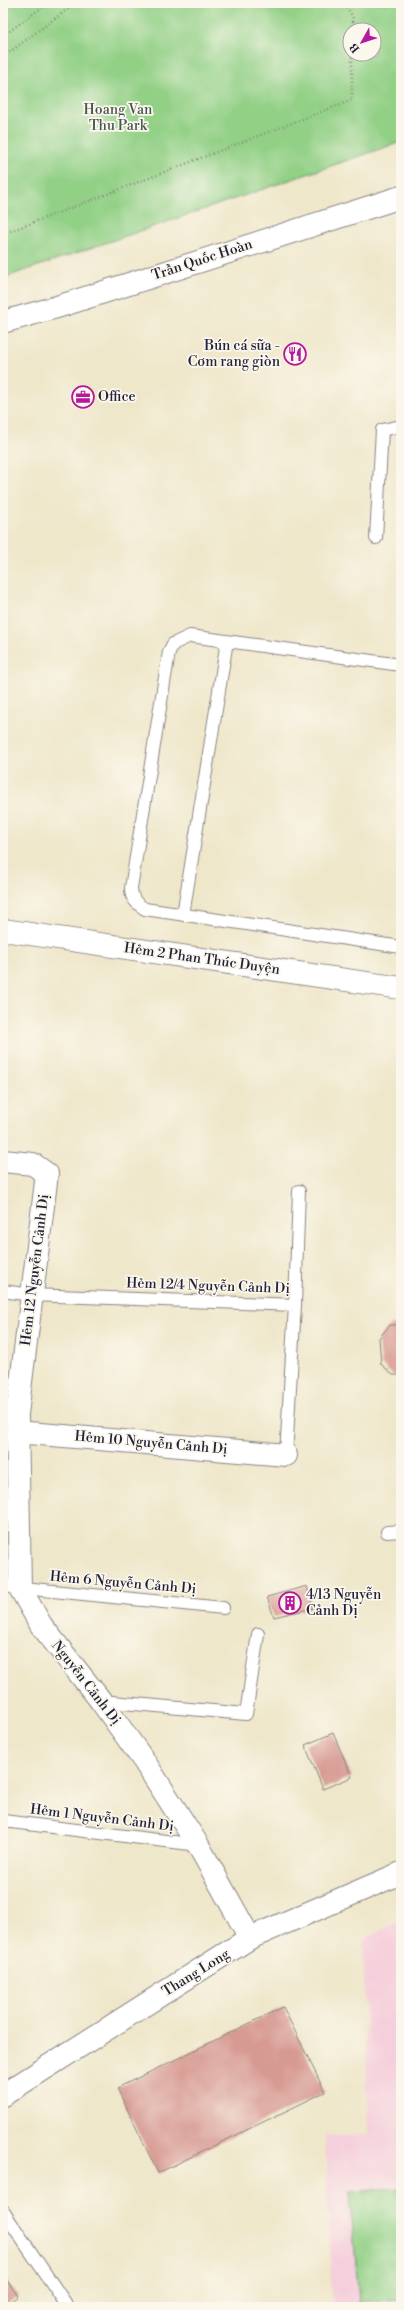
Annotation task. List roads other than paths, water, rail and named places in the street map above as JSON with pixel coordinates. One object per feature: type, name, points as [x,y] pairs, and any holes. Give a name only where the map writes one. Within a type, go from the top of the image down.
[{"type":"street","name":"Trần Quốc Hoàn","points":[[3,322],[57,307],[401,197]]},
{"type":"street","name":"Hẻm 2 Phan Thúc Duyện","points":[[3,930],[401,988]]},
{"type":"street","name":"Hẻm 12 Nguyễn Cảnh Dị","points":[[3,1161],[33,1164],[47,1174],[32,1295],[12,1419]]},
{"type":"street","name":"Hẻm 10 Nguyễn Cảnh Dị","points":[[12,1419],[286,1455]]},
{"type":"street","name":"Nguyễn Cảnh Dị","points":[[12,1419],[11,1587],[101,1701],[144,1761],[198,1845],[250,1938]]},
{"type":"street","name":"Thang Long","points":[[3,2095],[250,1938],[401,1873]]},
{"type":"lane","points":[[376,538],[382,430],[401,426]]},
{"type":"lane","points":[[401,665],[190,636],[181,638],[173,644],[169,652],[130,888],[131,896],[137,904],[145,909],[401,947]]},
{"type":"lane","points":[[183,915],[227,641]]},
{"type":"lane","name":"Hẻm 12/4 Nguyễn Cảnh Dị","points":[[3,1291],[32,1295],[295,1305],[299,1191]]},
{"type":"lane","points":[[286,1455],[295,1305]]},
{"type":"lane","points":[[387,1532],[401,1531]]},
{"type":"lane","name":"Hẻm 6 Nguyễn Cảnh Dị","points":[[11,1587],[223,1608]]},
{"type":"lane","points":[[101,1701],[246,1714],[258,1634]]},
{"type":"lane","name":"Hẻm 1 Nguyễn Cảnh Dị","points":[[3,1820],[198,1845]]},
{"type":"lane","points":[[3,2211],[68,2307]]},
{"type":"place","name":"Bún cá sữa - Cơm rang giòn","points":[[295,354]]},
{"type":"place","name":"Office","points":[[83,397]]},
{"type":"place","name":"4/13 Nguyễn Cảnh Dị","points":[[290,1603]]},
{"type":"park label","name":"Hoang Van Thu Park","points":[[118,118]]}]
